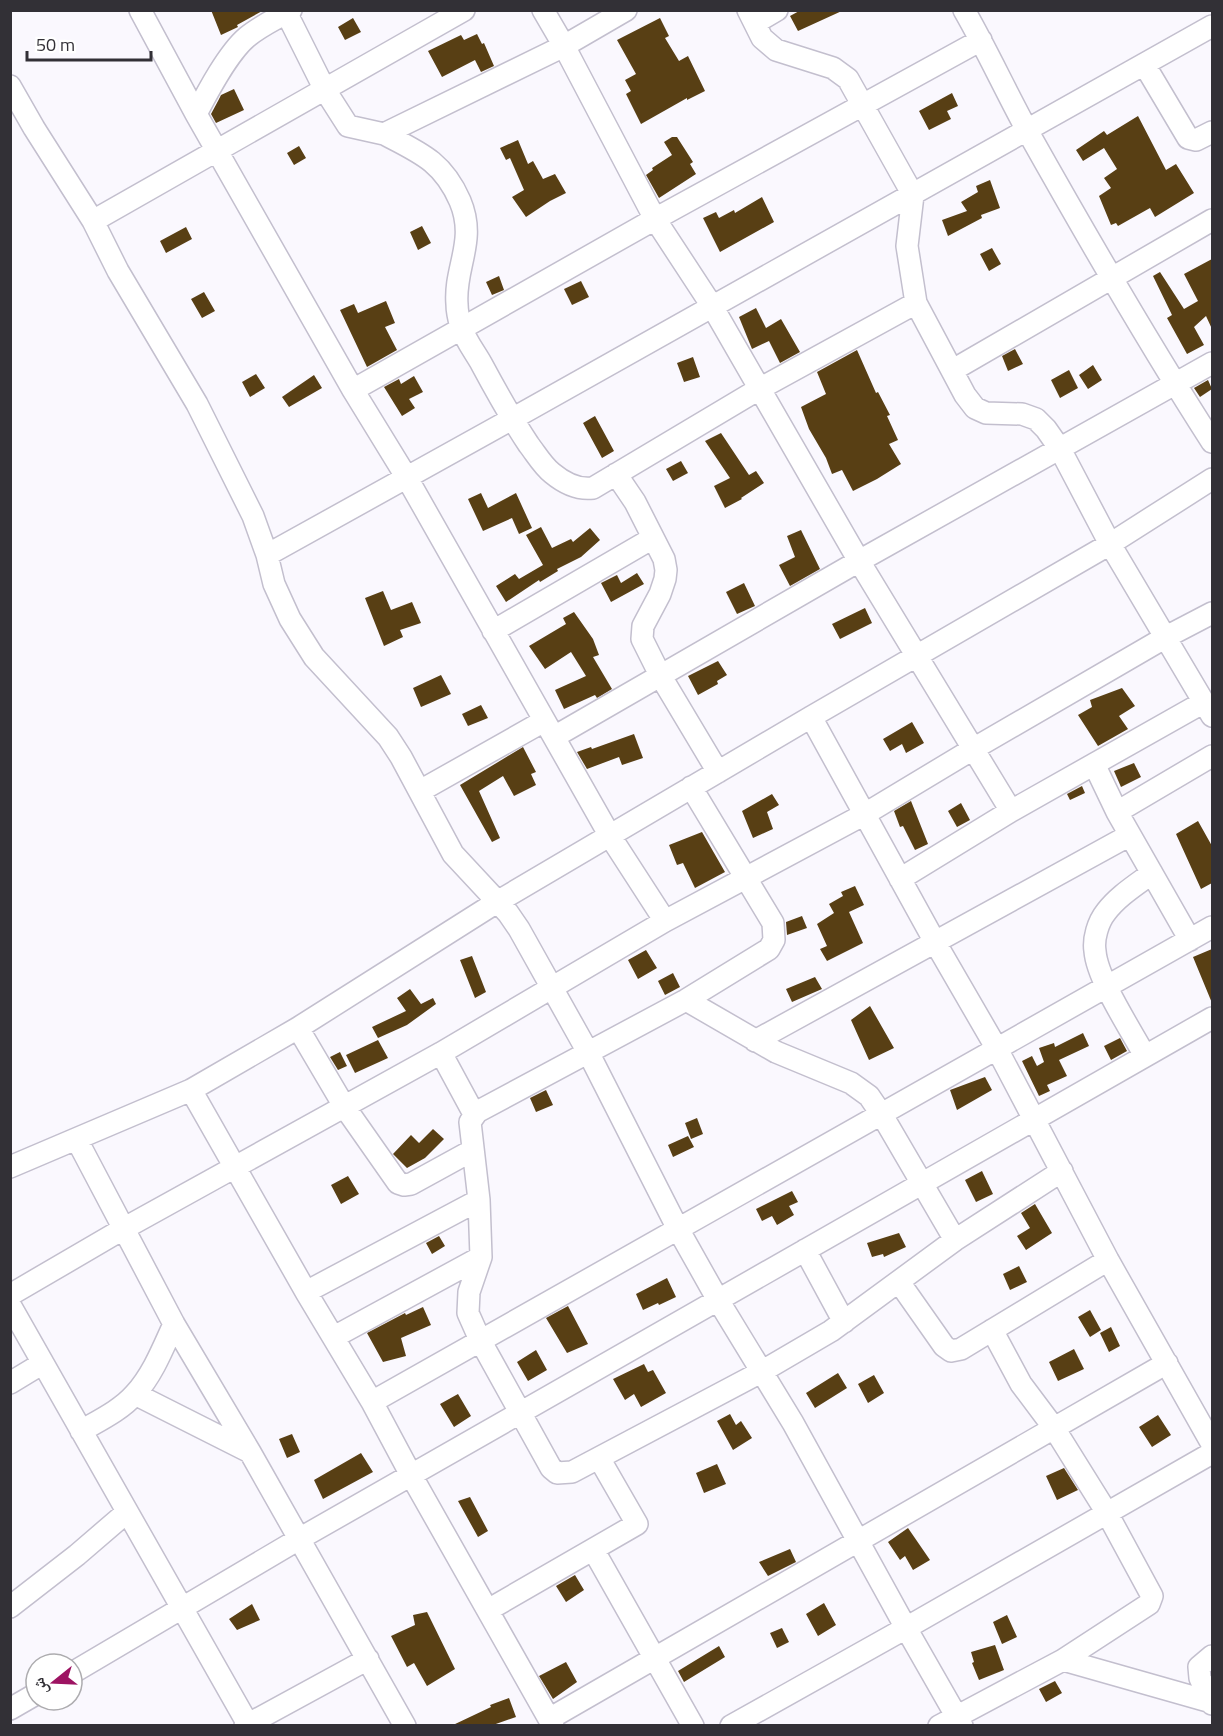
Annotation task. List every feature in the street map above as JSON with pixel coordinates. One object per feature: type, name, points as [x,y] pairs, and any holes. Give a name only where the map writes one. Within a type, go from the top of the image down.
[{"type":"street","points":[[140,10],[196,114],[353,390],[407,478],[610,836],[665,921]]},
{"type":"street","points":[[93,221],[464,10]]},
{"type":"street","points":[[543,10],[656,219],[712,306],[859,561],[1011,811]]},
{"type":"street","points":[[384,134],[564,46],[626,10]]},
{"type":"street","points":[[777,10],[752,17],[762,38],[776,50],[833,68],[848,79],[913,195],[907,246],[916,303],[965,395],[975,408],[986,413],[1022,414],[1036,419],[1046,429],[1060,449],[1110,544],[1208,709],[1094,764],[1011,811],[900,879]]},
{"type":"street","points":[[964,10],[1027,129],[1111,277],[1212,442]]},
{"type":"street","points":[[196,114],[222,70],[246,38],[287,11],[325,90],[348,126],[384,134],[434,162],[449,179],[461,203],[466,222],[466,245],[457,290],[461,327],[512,419],[540,460],[551,472],[567,483],[583,489],[593,488],[759,389],[916,303]]},
{"type":"street","points":[[267,555],[1212,26]]},
{"type":"street","points":[[353,390],[461,327],[981,40]]},
{"type":"street","points":[[1144,64],[1188,138],[1196,140],[1212,132]]},
{"type":"street","points":[[10,86],[93,221],[118,271],[196,404],[253,516],[267,555],[274,585],[296,629],[314,657],[388,737],[453,854],[508,913],[519,929],[589,1054],[678,1229],[717,1300],[793,1423],[906,1628],[953,1722],[1063,1660],[1151,1600],[1150,1591],[1107,1513],[1054,1428],[1021,1384],[992,1330]]},
{"type":"street","points":[[953,370],[1212,220]]},
{"type":"street","points":[[420,791],[660,675],[1212,363]]},
{"type":"street","points":[[616,474],[635,502],[664,559],[665,579],[660,594],[643,626],[642,639],[660,675],[718,772]]},
{"type":"street","points":[[10,1167],[190,1090],[298,1028],[497,902],[1110,544],[1212,479]]},
{"type":"street","points":[[493,631],[653,538]]},
{"type":"street","points":[[10,1295],[123,1229],[441,1053],[665,921],[865,814],[1166,637],[1212,613]]},
{"type":"street","points":[[811,717],[997,1049],[1108,1260],[1212,1444]]},
{"type":"street","points":[[1117,812],[1212,756]]},
{"type":"street","points":[[1094,764],[1117,812],[1190,939]]},
{"type":"street","points":[[691,787],[773,923],[774,940],[770,949],[686,1000],[474,1114],[470,1122],[479,1200],[481,1257],[469,1292],[468,1313],[480,1340],[546,1461],[557,1473],[572,1472],[761,1372],[844,1322],[955,1240],[1062,1171]]},
{"type":"street","points":[[755,1041],[1130,835]]},
{"type":"street","points":[[1145,1056],[1107,987],[1095,954],[1095,941],[1104,914],[1116,900],[1152,873]]},
{"type":"street","points":[[372,1402],[1212,927]]},
{"type":"street","points":[[686,1000],[755,1041],[851,1083],[869,1096],[882,1114],[955,1240]]},
{"type":"street","points":[[84,1666],[299,1539],[1212,1018]]},
{"type":"street","points":[[298,1028],[344,1106],[398,1183],[411,1184],[473,1150]]},
{"type":"street","points":[[441,1053],[474,1114]]},
{"type":"street","points":[[190,1090],[372,1402],[551,1722],[655,1658],[1167,1363]]},
{"type":"street","points":[[77,1140],[174,1324],[250,1452],[405,1725]]},
{"type":"street","points":[[306,1292],[479,1200]]},
{"type":"street","points":[[805,1250],[844,1322]]},
{"type":"street","points":[[334,1337],[481,1257]]},
{"type":"street","points":[[899,1282],[944,1346],[951,1351],[962,1348],[1108,1260]]},
{"type":"street","points":[[10,1305],[247,1725],[368,1659]]},
{"type":"street","points":[[81,1431],[121,1406],[135,1394],[148,1376],[174,1324]]},
{"type":"street","points":[[10,1383],[43,1363]]},
{"type":"street","points":[[135,1394],[250,1452]]},
{"type":"street","points":[[731,1725],[1212,1453]]},
{"type":"street","points":[[488,1610],[594,1551],[637,1524],[599,1458]]},
{"type":"street","points":[[10,1606],[77,1555],[127,1512]]},
{"type":"street","points":[[594,1551],[693,1725]]},
{"type":"street","points":[[1212,1656],[1199,1667],[1200,1678],[1212,1703]]},
{"type":"street","points":[[1063,1660],[1212,1703]]},
{"type":"street","points":[[10,1709],[24,1701]]},
{"type":"building","points":[[211,10],[264,10],[221,35]]},
{"type":"building","points":[[801,10],[844,10],[798,31],[790,16]]},
{"type":"building","points":[[353,18],[361,32],[345,40],[338,27]]},
{"type":"building","points":[[660,18],[669,36],[665,38],[679,61],[688,56],[705,91],[687,100],[687,98],[641,124],[626,94],[631,91],[625,80],[636,74],[617,40]]},
{"type":"building","points":[[477,34],[482,44],[484,43],[494,66],[481,72],[475,60],[442,77],[428,51],[461,35],[464,40]]},
{"type":"building","points":[[234,89],[244,110],[216,123],[211,114],[221,95]]},
{"type":"building","points":[[952,93],[958,106],[947,111],[951,119],[929,130],[919,111]]},
{"type":"building","points":[[1138,116],[1166,170],[1176,164],[1194,193],[1155,217],[1150,208],[1118,226],[1116,223],[1111,225],[1099,196],[1111,188],[1104,178],[1117,169],[1104,148],[1083,161],[1076,150],[1104,131],[1107,135]]},
{"type":"building","points":[[677,137],[693,162],[690,164],[696,174],[659,198],[646,175],[653,170],[652,168],[672,155],[664,142]]},
{"type":"building","points":[[518,140],[528,164],[533,161],[543,179],[555,174],[566,193],[526,217],[512,197],[524,190],[510,158],[506,160],[500,148]]},
{"type":"building","points":[[299,146],[306,158],[294,165],[287,153]]},
{"type":"building","points":[[990,180],[1000,208],[981,215],[982,218],[948,236],[942,220],[967,211],[961,202],[978,192],[976,186]]},
{"type":"building","points":[[762,197],[774,222],[720,252],[703,218],[716,212],[719,218],[734,210],[735,213]]},
{"type":"building","points":[[422,226],[431,243],[418,250],[410,232]]},
{"type":"building","points":[[186,227],[192,239],[166,253],[160,241]]},
{"type":"building","points":[[992,248],[1001,264],[989,271],[980,254]]},
{"type":"building","points":[[1212,259],[1212,329],[1206,316],[1194,327],[1204,345],[1187,354],[1167,318],[1172,315],[1153,276],[1160,272],[1184,309],[1198,301],[1184,274]]},
{"type":"building","points":[[499,276],[504,290],[492,295],[486,282]]},
{"type":"building","points":[[581,281],[589,297],[572,305],[564,289]]},
{"type":"building","points":[[204,292],[215,311],[202,318],[191,299]]},
{"type":"building","points":[[386,301],[395,323],[385,327],[397,350],[367,367],[340,310],[354,304],[358,313]]},
{"type":"building","points":[[756,308],[766,328],[781,319],[800,352],[780,363],[769,341],[752,349],[739,317]]},
{"type":"building","points":[[1015,349],[1023,364],[1008,371],[1002,356]]},
{"type":"building","points":[[857,350],[876,393],[878,392],[890,415],[887,416],[898,440],[889,444],[901,464],[853,491],[842,470],[832,474],[826,458],[809,429],[801,407],[826,394],[817,372]]},
{"type":"building","points":[[693,357],[700,377],[684,382],[677,363]]},
{"type":"building","points":[[1093,365],[1102,380],[1088,389],[1079,375]]},
{"type":"building","points":[[1069,370],[1078,388],[1060,398],[1051,380]]},
{"type":"building","points":[[256,374],[265,388],[250,397],[242,382]]},
{"type":"building","points":[[314,375],[322,388],[289,407],[282,397]]},
{"type":"building","points":[[414,376],[423,392],[409,399],[415,408],[402,416],[384,387],[399,379],[401,384]]},
{"type":"building","points":[[1208,380],[1212,389],[1200,397],[1194,388]]},
{"type":"building","points":[[595,416],[614,451],[602,458],[583,423]]},
{"type":"building","points":[[721,433],[749,475],[756,471],[764,483],[725,508],[714,486],[730,478],[705,441]]},
{"type":"building","points":[[681,461],[688,473],[673,481],[666,469]]},
{"type":"building","points":[[481,493],[488,508],[516,493],[532,528],[519,534],[512,518],[483,531],[468,499]]},
{"type":"building","points":[[541,527],[552,548],[571,539],[573,542],[590,528],[600,540],[581,557],[557,569],[558,571],[540,582],[539,580],[506,602],[496,586],[515,574],[519,579],[543,565],[526,535]]},
{"type":"building","points":[[801,530],[820,569],[790,586],[779,565],[795,557],[787,536]]},
{"type":"building","points":[[637,573],[644,584],[611,602],[601,583],[617,575],[621,583]]},
{"type":"building","points":[[744,583],[755,606],[737,614],[726,592]]},
{"type":"building","points":[[383,591],[391,610],[412,602],[421,623],[400,630],[403,637],[384,646],[365,598]]},
{"type":"building","points":[[865,608],[872,623],[840,639],[832,624]]},
{"type":"building","points":[[574,612],[593,639],[599,655],[593,657],[612,689],[597,698],[595,695],[564,709],[555,690],[586,676],[571,652],[545,669],[529,646],[566,624],[563,618]]},
{"type":"building","points":[[718,661],[727,675],[717,681],[718,684],[698,695],[688,676]]},
{"type":"building","points":[[441,675],[451,694],[421,707],[413,688]]},
{"type":"building","points":[[1122,688],[1135,706],[1119,716],[1128,729],[1098,746],[1078,715],[1092,707],[1090,700]]},
{"type":"building","points":[[481,705],[488,718],[468,726],[462,714]]},
{"type":"building","points":[[912,722],[924,743],[906,753],[902,744],[890,751],[883,739]]},
{"type":"building","points":[[634,734],[643,758],[622,765],[619,757],[587,769],[577,752],[591,747],[592,749]]},
{"type":"building","points":[[523,747],[536,772],[531,774],[536,785],[514,796],[503,776],[479,791],[500,838],[492,842],[460,785]]},
{"type":"building","points":[[1134,763],[1141,777],[1121,787],[1114,771]]},
{"type":"building","points":[[1082,786],[1085,793],[1070,800],[1067,794]]},
{"type":"building","points":[[772,794],[779,805],[767,812],[773,829],[753,838],[742,811]]},
{"type":"building","points":[[911,801],[928,844],[915,850],[903,826],[900,827],[894,811]]},
{"type":"building","points":[[961,803],[970,820],[957,827],[948,811]]},
{"type":"building","points":[[1198,821],[1212,846],[1212,883],[1201,889],[1176,834]]},
{"type":"building","points":[[702,832],[725,872],[695,888],[683,863],[677,865],[669,845]]},
{"type":"building","points":[[855,886],[864,905],[849,912],[863,943],[827,961],[820,949],[827,946],[817,924],[834,913],[829,904],[843,896],[841,892]]},
{"type":"building","points":[[802,916],[807,928],[787,935],[786,922]]},
{"type":"building","points":[[1212,949],[1212,1003],[1193,957]]},
{"type":"building","points":[[646,950],[657,968],[638,979],[628,960]]},
{"type":"building","points":[[472,956],[486,992],[475,998],[460,960]]},
{"type":"building","points":[[673,973],[680,987],[665,995],[658,981]]},
{"type":"building","points":[[815,977],[822,989],[792,1002],[786,989]]},
{"type":"building","points":[[410,989],[421,1004],[433,998],[436,1004],[407,1025],[378,1038],[372,1027],[406,1011],[397,998]]},
{"type":"building","points":[[870,1006],[894,1048],[869,1060],[851,1020]]},
{"type":"building","points":[[1083,1033],[1089,1046],[1059,1060],[1067,1076],[1047,1085],[1050,1091],[1039,1096],[1022,1061],[1032,1056],[1037,1066],[1044,1062],[1039,1048],[1054,1043],[1055,1047]]},
{"type":"building","points":[[1120,1038],[1127,1051],[1111,1060],[1104,1046]]},
{"type":"building","points":[[378,1040],[388,1058],[355,1073],[346,1055]]},
{"type":"building","points":[[340,1052],[347,1066],[338,1070],[330,1057]]},
{"type":"building","points":[[985,1077],[992,1090],[957,1110],[950,1090]]},
{"type":"building","points":[[546,1090],[553,1105],[536,1112],[530,1098]]},
{"type":"building","points":[[697,1118],[703,1134],[691,1139],[685,1123]]},
{"type":"building","points":[[433,1129],[444,1139],[425,1158],[407,1168],[393,1154],[411,1135],[419,1143]]},
{"type":"building","points":[[688,1136],[694,1147],[673,1157],[668,1145]]},
{"type":"building","points":[[982,1171],[993,1194],[976,1202],[965,1180]]},
{"type":"building","points":[[348,1176],[359,1194],[341,1204],[331,1185]]},
{"type":"building","points":[[792,1191],[798,1202],[789,1206],[794,1215],[777,1225],[772,1216],[762,1221],[756,1209]]},
{"type":"building","points":[[1035,1204],[1052,1233],[1026,1250],[1017,1236],[1030,1228],[1021,1213]]},
{"type":"building","points":[[899,1233],[906,1247],[884,1257],[883,1254],[872,1257],[867,1243]]},
{"type":"building","points":[[439,1236],[445,1246],[432,1254],[426,1243]]},
{"type":"building","points":[[1019,1266],[1027,1282],[1010,1290],[1003,1274]]},
{"type":"building","points":[[667,1278],[676,1297],[643,1310],[636,1294]]},
{"type":"building","points":[[568,1306],[588,1344],[567,1353],[546,1318]]},
{"type":"building","points":[[423,1307],[431,1325],[401,1338],[406,1356],[383,1362],[367,1333],[405,1313],[406,1315]]},
{"type":"building","points":[[1090,1310],[1101,1330],[1090,1337],[1078,1317]]},
{"type":"building","points":[[1111,1327],[1120,1346],[1109,1352],[1100,1333]]},
{"type":"building","points":[[1074,1349],[1084,1369],[1058,1381],[1049,1362]]},
{"type":"building","points":[[536,1350],[547,1370],[528,1381],[517,1362]]},
{"type":"building","points":[[644,1364],[648,1372],[653,1370],[666,1393],[641,1407],[634,1394],[625,1400],[613,1379]]},
{"type":"building","points":[[838,1373],[847,1388],[815,1408],[806,1393]]},
{"type":"building","points":[[874,1375],[884,1393],[868,1403],[858,1384]]},
{"type":"building","points":[[458,1394],[471,1416],[454,1427],[440,1404]]},
{"type":"building","points":[[730,1414],[736,1425],[741,1421],[752,1438],[733,1450],[717,1421]]},
{"type":"building","points":[[1158,1415],[1171,1435],[1152,1447],[1139,1427]]},
{"type":"building","points":[[292,1434],[300,1452],[287,1458],[279,1439]]},
{"type":"building","points":[[361,1453],[373,1472],[323,1499],[314,1480]]},
{"type":"building","points":[[717,1464],[726,1484],[704,1493],[696,1473]]},
{"type":"building","points":[[1064,1468],[1078,1490],[1057,1500],[1046,1476]]},
{"type":"building","points":[[470,1497],[488,1531],[478,1537],[458,1501]]},
{"type":"building","points":[[908,1528],[930,1560],[913,1570],[905,1556],[900,1560],[888,1542]]},
{"type":"building","points":[[790,1549],[796,1562],[768,1576],[759,1562]]},
{"type":"building","points":[[575,1575],[584,1590],[566,1602],[556,1586]]},
{"type":"building","points":[[824,1603],[836,1625],[818,1636],[806,1614]]},
{"type":"building","points":[[252,1604],[260,1620],[237,1630],[229,1619]]},
{"type":"building","points":[[427,1612],[455,1669],[427,1686],[414,1663],[407,1667],[391,1636],[415,1625],[413,1615]]},
{"type":"building","points":[[1007,1615],[1017,1637],[1002,1644],[993,1622]]},
{"type":"building","points":[[782,1628],[789,1642],[777,1648],[770,1633]]},
{"type":"building","points":[[995,1645],[1004,1670],[979,1680],[972,1663],[974,1662],[971,1652]]},
{"type":"building","points":[[719,1646],[725,1657],[684,1682],[678,1671]]},
{"type":"building","points":[[566,1662],[577,1682],[553,1699],[539,1676]]},
{"type":"building","points":[[1055,1681],[1062,1693],[1046,1702],[1039,1689]]},
{"type":"building","points":[[509,1698],[516,1717],[493,1725],[453,1725],[491,1707],[490,1705]]}]
